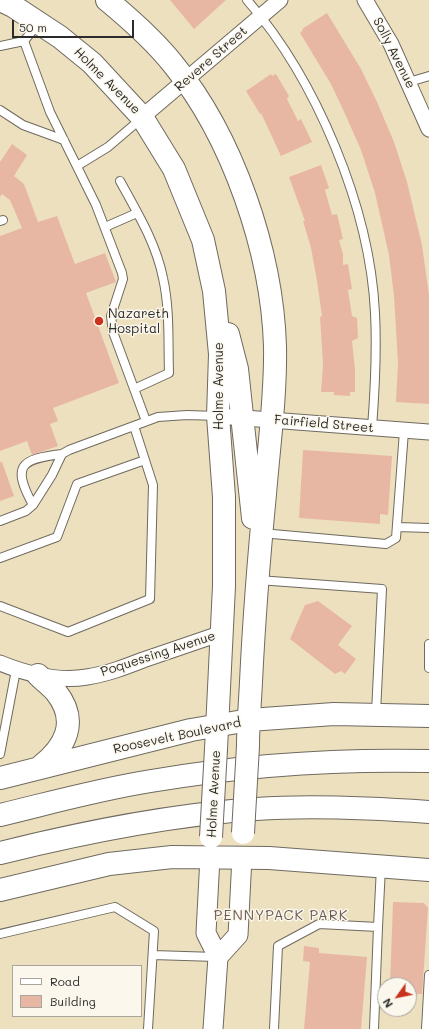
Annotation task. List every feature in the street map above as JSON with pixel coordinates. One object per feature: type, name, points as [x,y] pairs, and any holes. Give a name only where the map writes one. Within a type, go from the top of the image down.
[{"type":"main road","name":"Holme Avenue","points":[[0,0],[40,22],[92,63],[142,117],[174,169],[203,240],[214,292],[220,354],[218,416],[224,532],[222,633],[211,847]]},
{"type":"main road","points":[[107,0],[162,51],[186,80],[223,146],[244,193],[261,249],[268,283],[275,346],[272,420],[258,571],[242,857]]},
{"type":"main road","points":[[214,292],[231,341],[236,362],[258,571]]},
{"type":"main road","points":[[38,675],[56,692],[67,712],[68,722],[64,742],[50,759],[39,768]]},
{"type":"main road","name":"Roosevelt Boulevard","points":[[0,778],[217,725],[249,720],[334,714],[429,716]]},
{"type":"main road","points":[[0,815],[151,780],[213,772],[328,762],[429,761]]},
{"type":"main road","points":[[0,853],[90,832],[198,814],[257,809],[316,807],[375,808],[429,812]]},
{"type":"main road","points":[[0,890],[109,864],[164,858],[211,847],[242,857],[429,870]]},
{"type":"street","name":"Revere Street","points":[[142,117],[280,0]]},
{"type":"street","name":"Solly Avenue","points":[[365,0],[391,44],[410,82],[429,129]]},
{"type":"street","name":"Fairfield Street","points":[[218,416],[429,432]]},
{"type":"street","name":"Poquessing Avenue","points":[[0,664],[16,670],[38,675],[61,678],[86,677],[110,672],[222,633]]},
{"type":"street","points":[[211,847],[206,933],[218,957],[213,1029]]},
{"type":"street","points":[[218,957],[238,934],[242,857]]},
{"type":"lane","points":[[247,0],[284,50],[312,97],[339,153],[356,206],[370,264],[375,311],[376,360],[372,428]]},
{"type":"lane","points":[[0,46],[24,41],[40,22]]},
{"type":"lane","points":[[24,41],[50,112],[96,205],[123,280],[111,322],[146,421]]},
{"type":"lane","points":[[410,82],[429,76]]},
{"type":"lane","points":[[0,110],[23,125],[64,140]]},
{"type":"lane","points":[[77,166],[108,147],[142,117]]},
{"type":"lane","points":[[120,181],[146,228],[163,278],[168,318],[169,373],[134,389]]},
{"type":"lane","points":[[105,227],[137,213]]},
{"type":"lane","points":[[33,505],[21,481],[24,467],[34,458],[62,454],[69,450],[158,417],[187,415],[218,416]]},
{"type":"lane","points":[[0,606],[68,632],[150,599],[153,484],[134,426]]},
{"type":"lane","points":[[261,533],[386,544],[396,538],[404,430]]},
{"type":"lane","points":[[0,521],[26,511],[33,505],[62,454]]},
{"type":"lane","points":[[0,558],[57,537],[77,484],[145,460]]},
{"type":"lane","points":[[397,528],[429,528]]},
{"type":"lane","points":[[258,571],[382,589],[376,714]]},
{"type":"lane","points":[[429,644],[429,668]]},
{"type":"lane","points":[[0,754],[2,731],[16,670]]},
{"type":"lane","points":[[374,1029],[381,866]]},
{"type":"lane","points":[[0,934],[115,907],[154,930],[148,1029]]},
{"type":"lane","points":[[274,1029],[278,946],[319,924],[378,927]]},
{"type":"lane","points":[[153,955],[218,957]]},
{"type":"lane","points":[[426,1029],[429,975]]},
{"type":"building","points":[[170,0],[226,0],[194,29]]},
{"type":"building","points":[[327,13],[361,69],[377,102],[394,142],[407,182],[422,245],[429,295],[429,404],[396,402],[398,363],[394,296],[389,255],[375,193],[361,150],[331,84],[300,33],[303,30],[302,29]]},
{"type":"building","points":[[271,74],[272,76],[276,74],[289,96],[287,99],[298,121],[301,119],[312,142],[281,156],[261,113],[260,114],[246,91]]},
{"type":"building","points":[[12,144],[27,155],[14,176],[24,184],[38,222],[57,216],[75,264],[105,253],[116,282],[86,293],[119,383],[53,408],[58,421],[50,424],[58,446],[32,455],[27,441],[0,451],[0,236],[22,228],[10,200],[2,194],[0,197],[0,162]]},
{"type":"building","points":[[321,165],[329,188],[325,190],[332,215],[337,214],[343,239],[339,240],[343,254],[343,265],[348,264],[352,289],[348,290],[352,316],[357,318],[358,338],[352,341],[355,370],[355,392],[350,392],[350,396],[334,395],[334,392],[321,392],[323,364],[320,317],[322,316],[317,281],[311,248],[303,221],[305,221],[289,177]]},
{"type":"building","points":[[303,450],[392,456],[388,515],[380,514],[380,524],[299,518]]},
{"type":"building","points":[[0,462],[2,462],[14,496],[0,501]]},
{"type":"building","points":[[318,601],[352,626],[338,645],[356,659],[345,674],[341,671],[335,674],[290,639],[305,605]]},
{"type":"building","points":[[393,902],[424,903],[428,908],[422,994],[417,994],[417,977],[390,977]]},
{"type":"building","points":[[304,946],[319,948],[319,953],[367,957],[361,1029],[304,1029],[310,962],[303,961]]},
{"type":"place","name":"Nazareth Hospital","points":[[99,321]]},
{"type":"district","name":"PENNYPACK PARK","points":[[281,916]]}]
